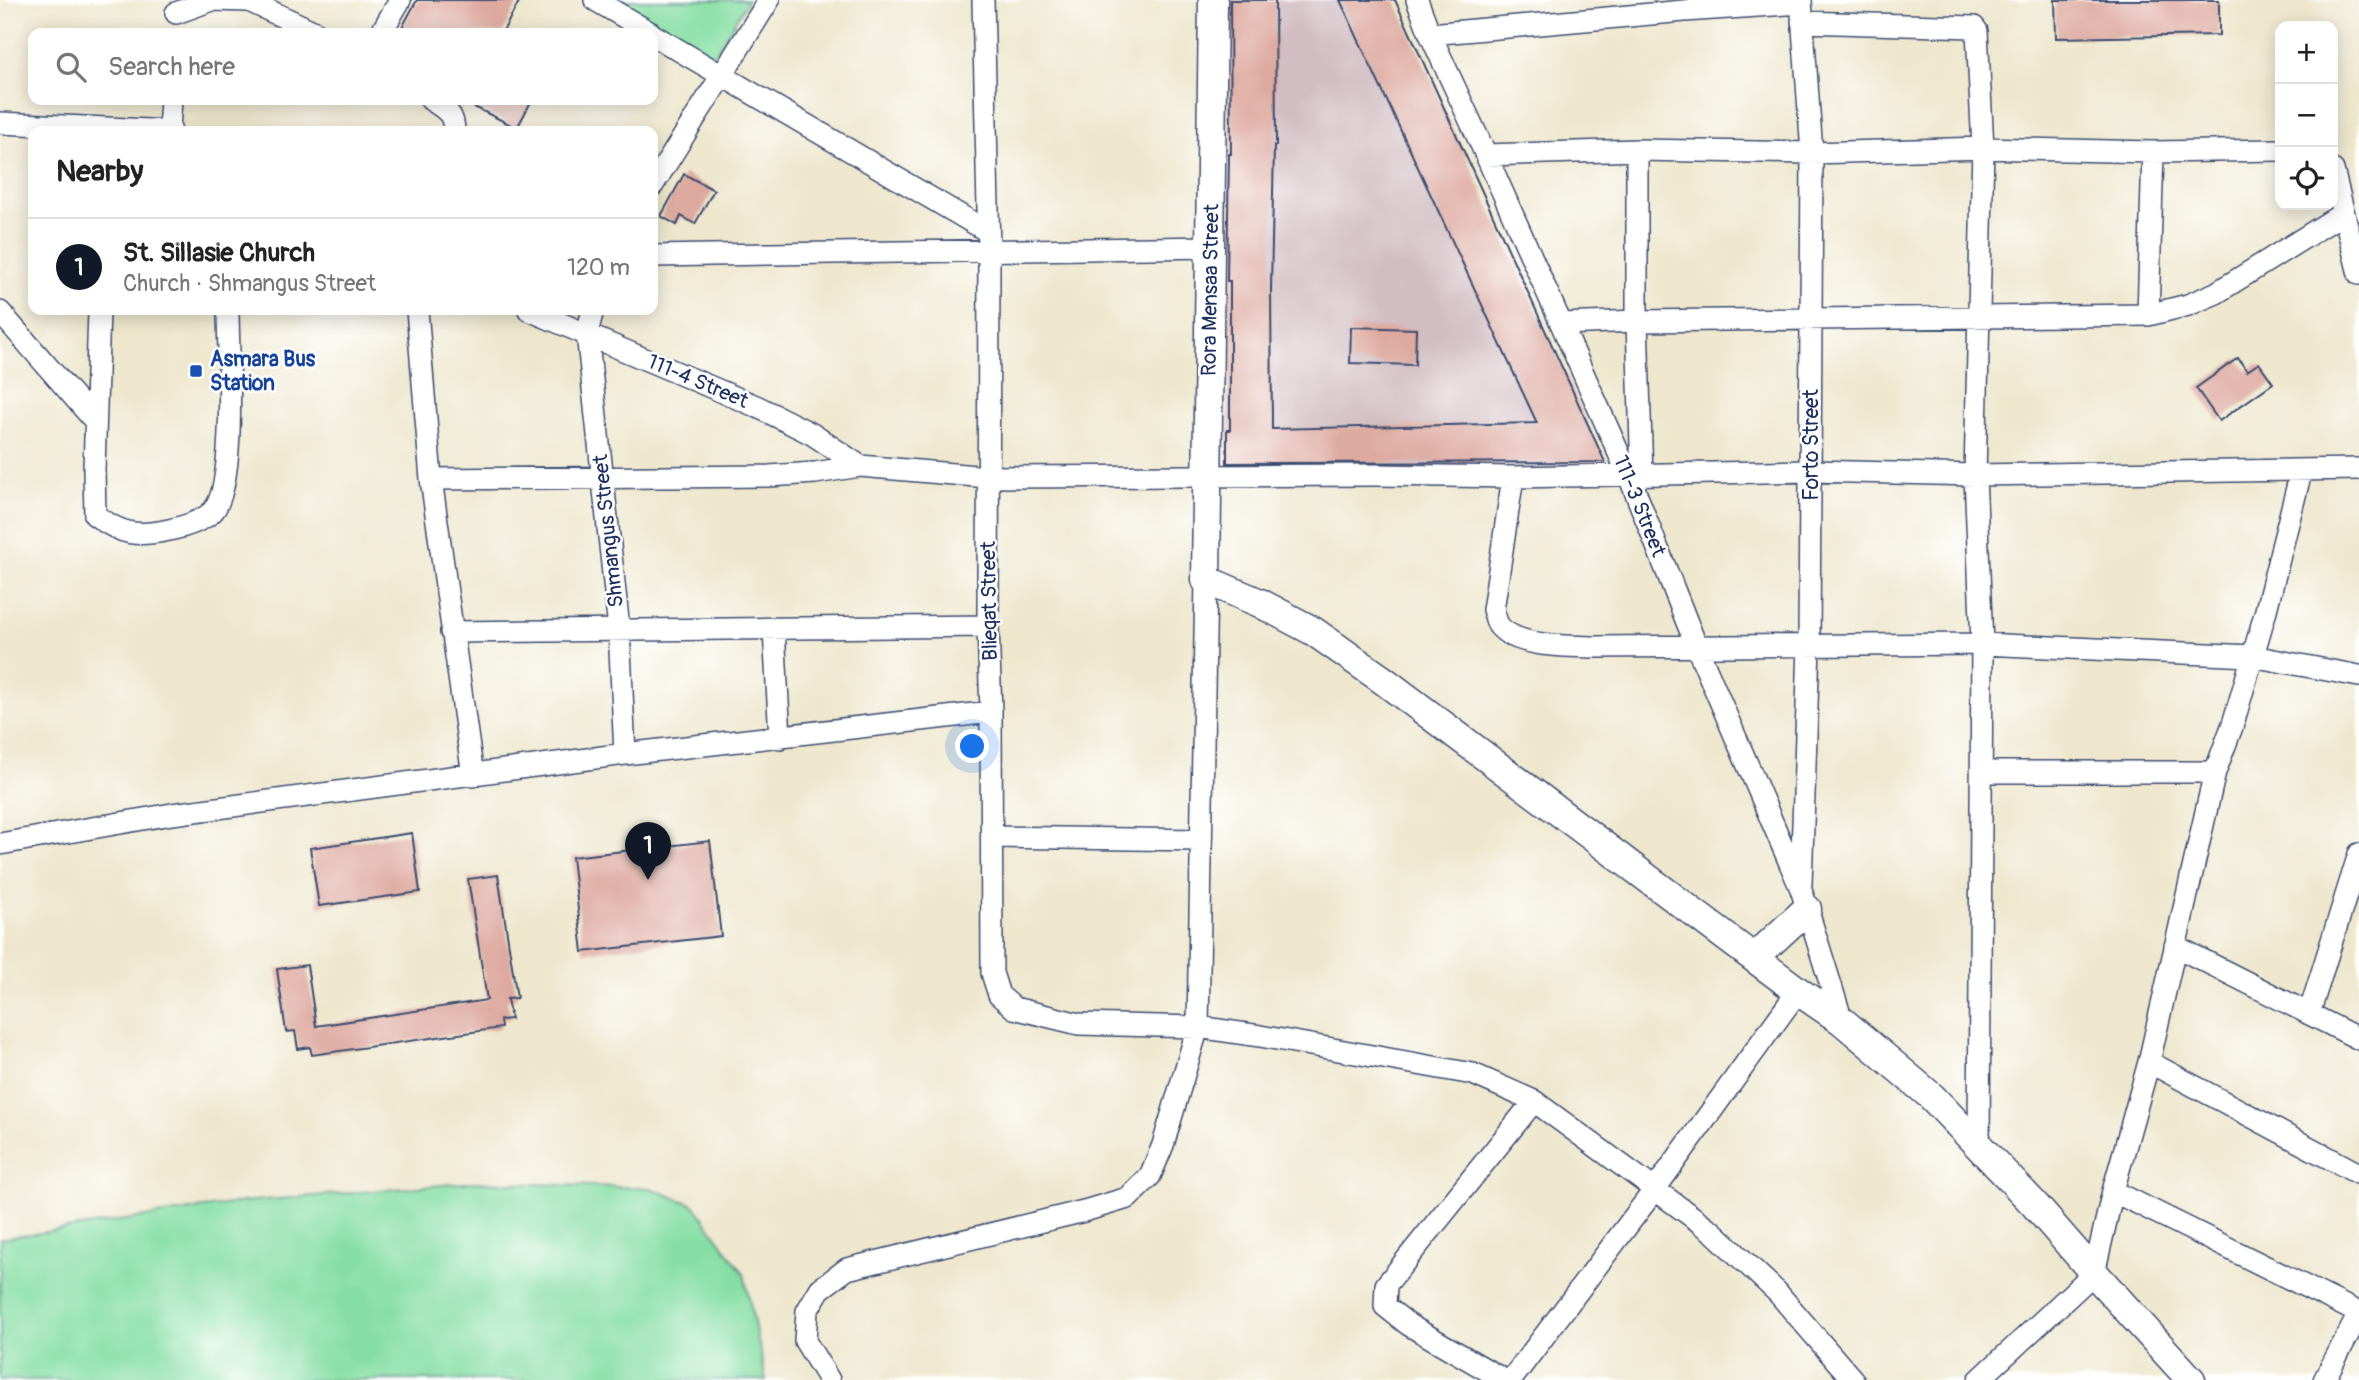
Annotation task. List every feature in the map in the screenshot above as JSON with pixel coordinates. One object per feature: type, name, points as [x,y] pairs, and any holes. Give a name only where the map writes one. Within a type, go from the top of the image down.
[{"type":"main road","name":"Rora Mensaa Street","points":[[1206,580],[1213,0]]},
{"type":"main road","points":[[1206,580],[1261,603],[1313,631],[1395,688],[1842,1021],[1932,1097],[1979,1145],[2191,1380]]},
{"type":"main road","points":[[1755,957],[1804,899]]},
{"type":"street","points":[[176,15],[212,0],[249,1],[306,28]]},
{"type":"street","points":[[384,28],[400,0]]},
{"type":"street","points":[[595,0],[642,28]]},
{"type":"street","points":[[658,177],[769,0]]},
{"type":"street","name":"Blieqat Street","points":[[983,0],[988,240],[988,626],[992,973],[999,995],[1014,1008],[1079,1024],[1198,1027],[1473,1074],[1534,1101],[1713,1232],[1777,1292],[1853,1380]]},
{"type":"street","name":"111-3 Street","points":[[1417,0],[1562,324],[1636,476],[1696,645],[1804,899],[1842,1021]]},
{"type":"street","points":[[1430,34],[1684,11],[1801,8],[1976,28],[1983,148],[1975,475],[1982,644],[1979,1145]]},
{"type":"street","name":"Forto Street","points":[[1801,8],[1812,153],[1812,471],[1804,899]]},
{"type":"street","points":[[658,38],[988,240]]},
{"type":"street","points":[[170,126],[171,105]]},
{"type":"street","points":[[439,105],[454,120],[454,126]]},
{"type":"street","points":[[0,122],[63,126]]},
{"type":"street","points":[[1486,155],[1637,150],[1812,153],[1983,148],[2153,152],[2275,150]]},
{"type":"street","points":[[1636,476],[1637,150]]},
{"type":"street","points":[[2148,315],[2153,152]]},
{"type":"street","points":[[2338,184],[2347,208],[2359,274]]},
{"type":"street","points":[[1562,324],[2148,315],[2188,305],[2216,293],[2347,208]]},
{"type":"street","points":[[658,256],[988,240],[1211,247]]},
{"type":"street","points":[[0,312],[95,421]]},
{"type":"street","points":[[99,315],[95,515],[115,530],[147,535],[186,526],[213,511],[222,492],[228,454],[228,315]]},
{"type":"street","points":[[416,315],[431,479],[473,776]]},
{"type":"street","name":"111-4 Street","points":[[542,315],[758,407],[812,434],[860,466]]},
{"type":"street","name":"Shmangus Street","points":[[592,315],[587,333],[619,629],[625,754]]},
{"type":"street","points":[[431,479],[769,476],[860,466],[988,477],[1513,477],[1812,471],[1975,475],[2359,469]]},
{"type":"street","points":[[1979,1380],[2094,1273],[2113,1191],[2149,1062],[2215,772],[2233,724],[2301,472]]},
{"type":"street","points":[[1513,477],[1493,610],[1500,626],[1514,636],[1540,644],[1597,647],[1982,644],[2252,656],[2359,676]]},
{"type":"street","points":[[829,1380],[805,1341],[807,1311],[820,1289],[847,1269],[1128,1198],[1150,1176],[1163,1146],[1198,1027],[1206,580]]},
{"type":"street","points":[[451,632],[988,626]]},
{"type":"street","points":[[774,629],[780,738]]},
{"type":"street","points":[[0,844],[172,814],[625,754],[991,712]]},
{"type":"street","points":[[1982,772],[2215,772]]},
{"type":"street","points":[[992,837],[1202,840]]},
{"type":"street","points":[[2309,1014],[2359,854]]},
{"type":"street","points":[[2175,946],[2359,1039]]},
{"type":"street","points":[[1511,1380],[1655,1189],[1798,990]]},
{"type":"street","points":[[2149,1062],[2359,1174]]},
{"type":"street","points":[[1504,1380],[1409,1325],[1385,1306],[1385,1285],[1534,1101]]},
{"type":"street","points":[[2113,1191],[2359,1314],[2324,1380]]},
{"type":"shaded area","points":[[1229,0],[1395,0],[1608,467],[1228,471]]},
{"type":"green space","points":[[611,0],[748,0],[711,61]]},
{"type":"green space","points":[[477,1182],[650,1188],[694,1205],[744,1274],[766,1380],[0,1380],[0,1239],[243,1202]]},
{"type":"building","points":[[417,0],[520,0],[505,28],[402,28]]},
{"type":"building","points":[[1230,0],[1275,0],[1272,429],[1537,423],[1340,0],[1395,0],[1605,462],[1227,463],[1227,430],[1230,430],[1230,281],[1227,281],[1231,154]]},
{"type":"building","points":[[2055,0],[2219,0],[2219,35],[2056,38]]},
{"type":"building","points":[[470,105],[529,105],[518,126]]},
{"type":"building","points":[[684,174],[714,190],[695,224],[681,216],[677,225],[661,216]]},
{"type":"building","points":[[1351,327],[1416,329],[1415,365],[1350,363]]},
{"type":"building","points":[[2238,358],[2247,371],[2259,363],[2273,383],[2219,421],[2196,388]]},
{"type":"building","points":[[412,833],[420,892],[319,906],[310,848]]},
{"type":"building","points":[[710,841],[721,936],[583,952],[572,857]]},
{"type":"building","points":[[498,875],[517,998],[507,999],[511,1019],[500,1020],[501,1028],[312,1055],[310,1047],[298,1049],[295,1031],[286,1032],[277,969],[307,965],[316,1026],[487,1000],[468,879]]},
{"type":"place","name":"Asmara Bus Station","points":[[196,371]]},
{"type":"place","name":"St. Sillasie Church","points":[[648,880]]}]
